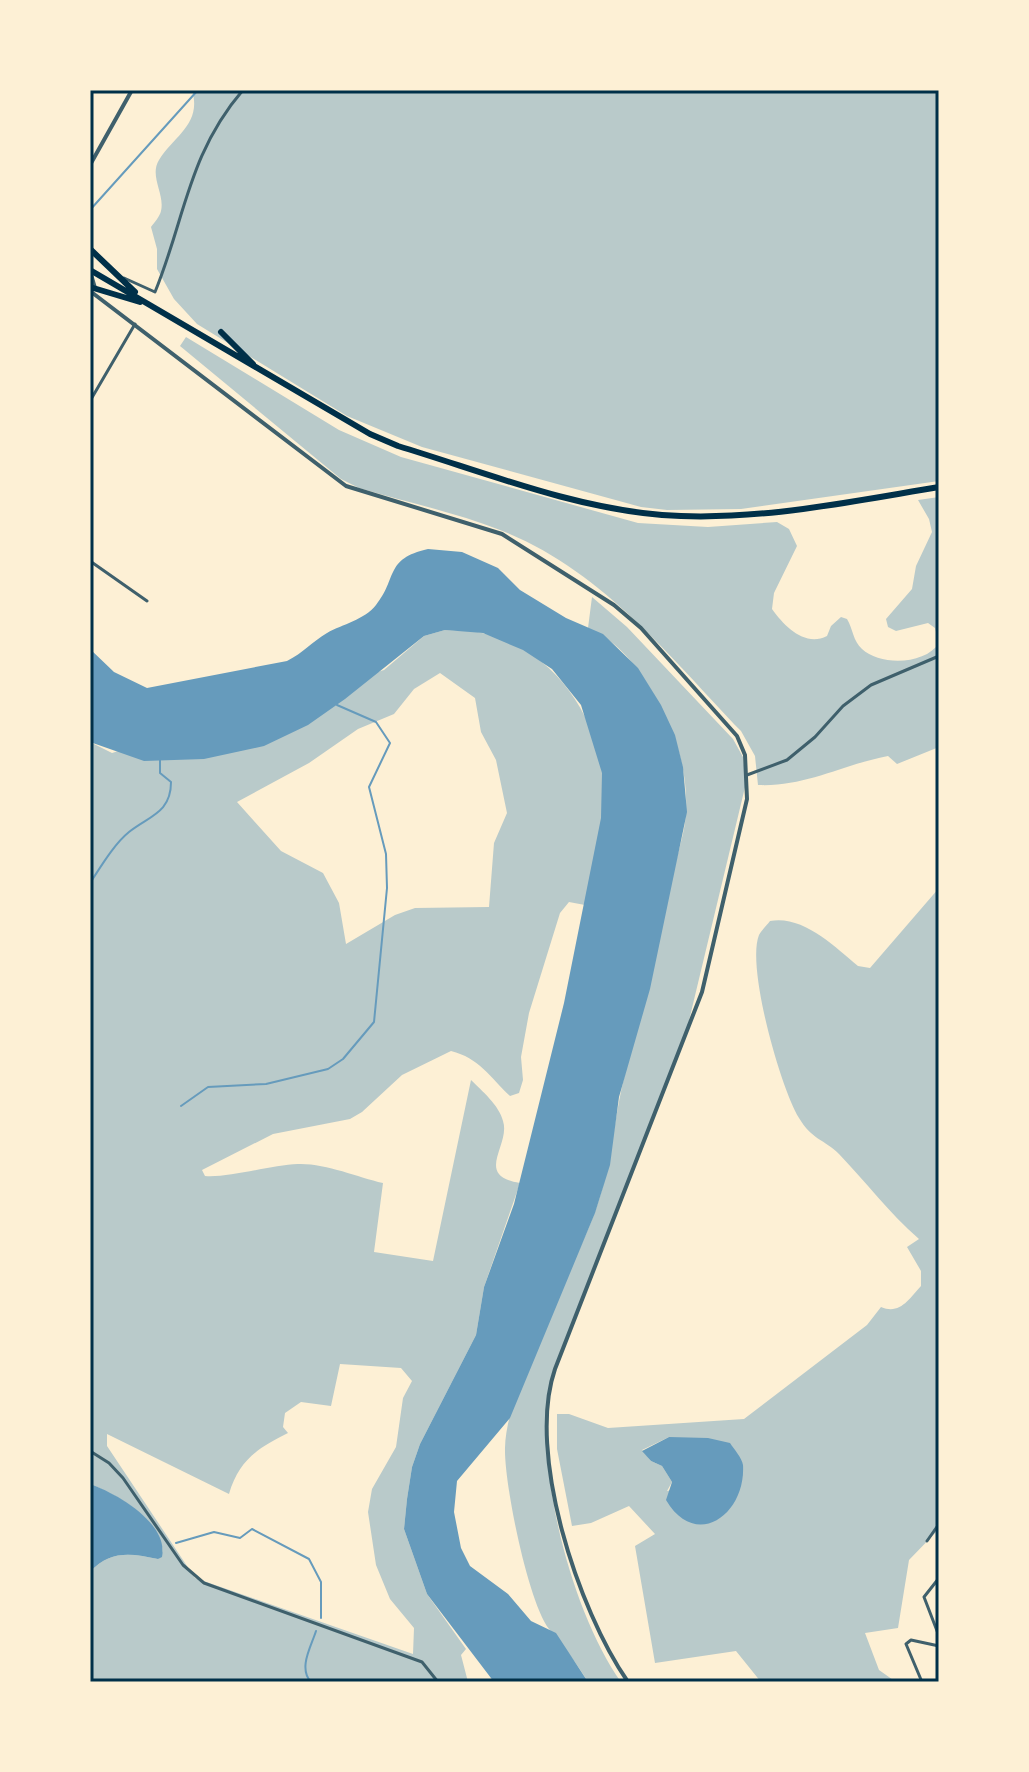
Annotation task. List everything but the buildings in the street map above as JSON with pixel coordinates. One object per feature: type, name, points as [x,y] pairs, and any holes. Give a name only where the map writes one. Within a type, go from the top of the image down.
[{"type":"highway","points":[[90,249],[108,270],[150,305]]},
{"type":"highway","points":[[90,270],[344,421],[398,446],[546,491],[639,512],[725,517],[939,487]]},
{"type":"highway","points":[[92,289],[150,305]]},
{"type":"highway","points":[[221,332],[261,372]]},
{"type":"street","points":[[90,165],[132,90]]},
{"type":"street","points":[[108,270],[155,292],[193,172],[210,137],[243,90]]},
{"type":"street","points":[[90,270],[92,289],[100,297],[346,486],[502,534],[614,605],[641,628],[737,736],[745,755],[747,799],[702,992],[555,1369],[546,1403],[545,1436],[572,1566],[588,1608],[628,1682]]},
{"type":"street","points":[[90,401],[135,324]]},
{"type":"street","points":[[90,561],[147,601]]},
{"type":"street","points":[[747,775],[787,760],[815,737],[843,706],[871,685],[939,656]]},
{"type":"street","points":[[90,1451],[109,1463],[123,1478],[183,1565],[204,1583],[422,1662],[438,1682]]},
{"type":"street","points":[[927,1541],[939,1524]]},
{"type":"street","points":[[939,1578],[927,1591],[925,1604],[937,1624],[939,1636]]},
{"type":"street","points":[[922,1682],[906,1647],[911,1640],[939,1646]]},
{"type":"shaded area","points":[[192,90],[939,90],[939,481],[741,509],[667,510],[641,507],[422,447],[347,416],[197,324],[174,299],[157,269],[157,249],[151,227],[162,205],[156,166],[190,120],[194,102]]},
{"type":"shaded area","points":[[186,337],[339,430],[401,457],[638,523],[708,527],[777,522],[789,529],[797,546],[774,593],[772,609],[789,628],[803,637],[819,639],[827,636],[831,626],[841,617],[847,619],[862,649],[870,655],[891,660],[924,656],[939,643],[939,747],[897,764],[888,756],[792,783],[758,785],[755,756],[741,731],[660,645],[602,591],[570,567],[500,530],[448,512],[359,488],[341,479],[180,346]]},
{"type":"shaded area","points":[[939,497],[939,643],[935,628],[928,623],[896,631],[888,627],[886,619],[912,589],[916,566],[932,532],[929,519],[918,500]]},
{"type":"shaded area","points":[[592,597],[627,627],[733,739],[743,757],[746,783],[687,1029],[553,1370],[547,1405],[551,1488],[559,1531],[586,1615],[602,1651],[621,1682],[588,1682],[541,1615],[519,1542],[508,1487],[505,1448],[508,1423],[527,1364],[583,1242],[599,1199],[686,817],[684,777],[671,729],[657,699],[630,660],[606,638],[588,628]]},
{"type":"shaded area","points":[[445,630],[477,632],[505,640],[527,651],[563,683],[578,703],[597,748],[602,772],[603,805],[599,839],[585,905],[569,902],[560,913],[529,1013],[521,1057],[523,1080],[519,1093],[510,1096],[477,1063],[451,1051],[402,1075],[362,1112],[350,1119],[273,1134],[202,1170],[205,1176],[214,1176],[308,1164],[383,1183],[374,1252],[433,1261],[471,1080],[498,1109],[504,1130],[496,1167],[506,1179],[520,1183],[484,1287],[476,1335],[420,1444],[412,1467],[404,1529],[427,1594],[466,1649],[461,1655],[468,1682],[90,1682],[90,1572],[113,1557],[139,1555],[158,1559],[163,1551],[160,1539],[145,1518],[113,1494],[90,1484],[90,742],[112,753],[384,670],[424,636]],"holes":[[[440,673],[475,698],[481,732],[496,760],[507,813],[494,843],[489,907],[415,908],[395,915],[346,944],[339,903],[323,873],[281,851],[237,802],[309,763],[358,729],[394,714],[414,689]],[[340,1364],[401,1368],[412,1381],[403,1398],[396,1447],[372,1489],[368,1512],[376,1565],[390,1599],[414,1628],[413,1654],[195,1578],[107,1446],[107,1434],[229,1494],[238,1472],[251,1456],[288,1433],[283,1427],[285,1413],[301,1402],[331,1406]]]},
{"type":"shaded area","points":[[939,888],[939,1529],[909,1560],[898,1628],[865,1633],[879,1670],[896,1682],[761,1682],[736,1651],[655,1663],[635,1546],[655,1534],[629,1506],[591,1523],[572,1526],[557,1449],[557,1414],[569,1414],[608,1428],[744,1419],[867,1325],[881,1307],[899,1307],[921,1286],[921,1271],[907,1247],[919,1239],[834,1149],[809,1131],[792,1103],[775,1056],[761,999],[756,951],[759,935],[770,921],[794,923],[817,934],[858,966],[870,968]],"holes":[[[669,1437],[740,1466],[742,1475],[667,1491],[672,1482],[662,1466],[651,1461],[642,1450]]]},
{"type":"water","points":[[428,549],[462,552],[498,568],[520,590],[566,618],[603,634],[638,668],[661,705],[675,735],[683,767],[687,812],[650,989],[619,1097],[610,1165],[595,1213],[510,1418],[457,1481],[454,1512],[461,1548],[470,1566],[508,1594],[531,1621],[556,1633],[588,1682],[494,1682],[427,1594],[404,1529],[412,1467],[420,1444],[476,1335],[484,1287],[514,1204],[564,1003],[601,818],[602,773],[581,705],[552,669],[523,650],[483,633],[445,630],[424,636],[308,725],[264,746],[204,759],[144,761],[90,742],[90,649],[114,672],[147,688],[287,661],[327,633],[371,610],[383,595],[398,564],[414,553]]},
{"type":"water","points":[[669,1437],[708,1438],[730,1443],[740,1457],[742,1483],[728,1511],[717,1520],[704,1524],[691,1523],[678,1515],[666,1500],[672,1482],[662,1466],[651,1461],[642,1451]]},
{"type":"water","points":[[90,1484],[126,1502],[149,1521],[162,1544],[162,1557],[121,1555],[105,1560],[90,1572]]},
{"type":"waterway","points":[[90,210],[198,90]]},
{"type":"waterway","points":[[181,1106],[208,1087],[266,1084],[328,1069],[343,1059],[374,1022],[387,888],[386,854],[369,787],[390,743],[376,722],[337,705]]},
{"type":"waterway","points":[[90,883],[123,837],[158,813],[167,801],[171,782],[160,773],[160,760]]},
{"type":"waterway","points":[[176,1543],[214,1532],[240,1538],[252,1529],[309,1559],[321,1582],[321,1618]]},
{"type":"waterway","points":[[311,1682],[306,1664],[316,1631]]}]
